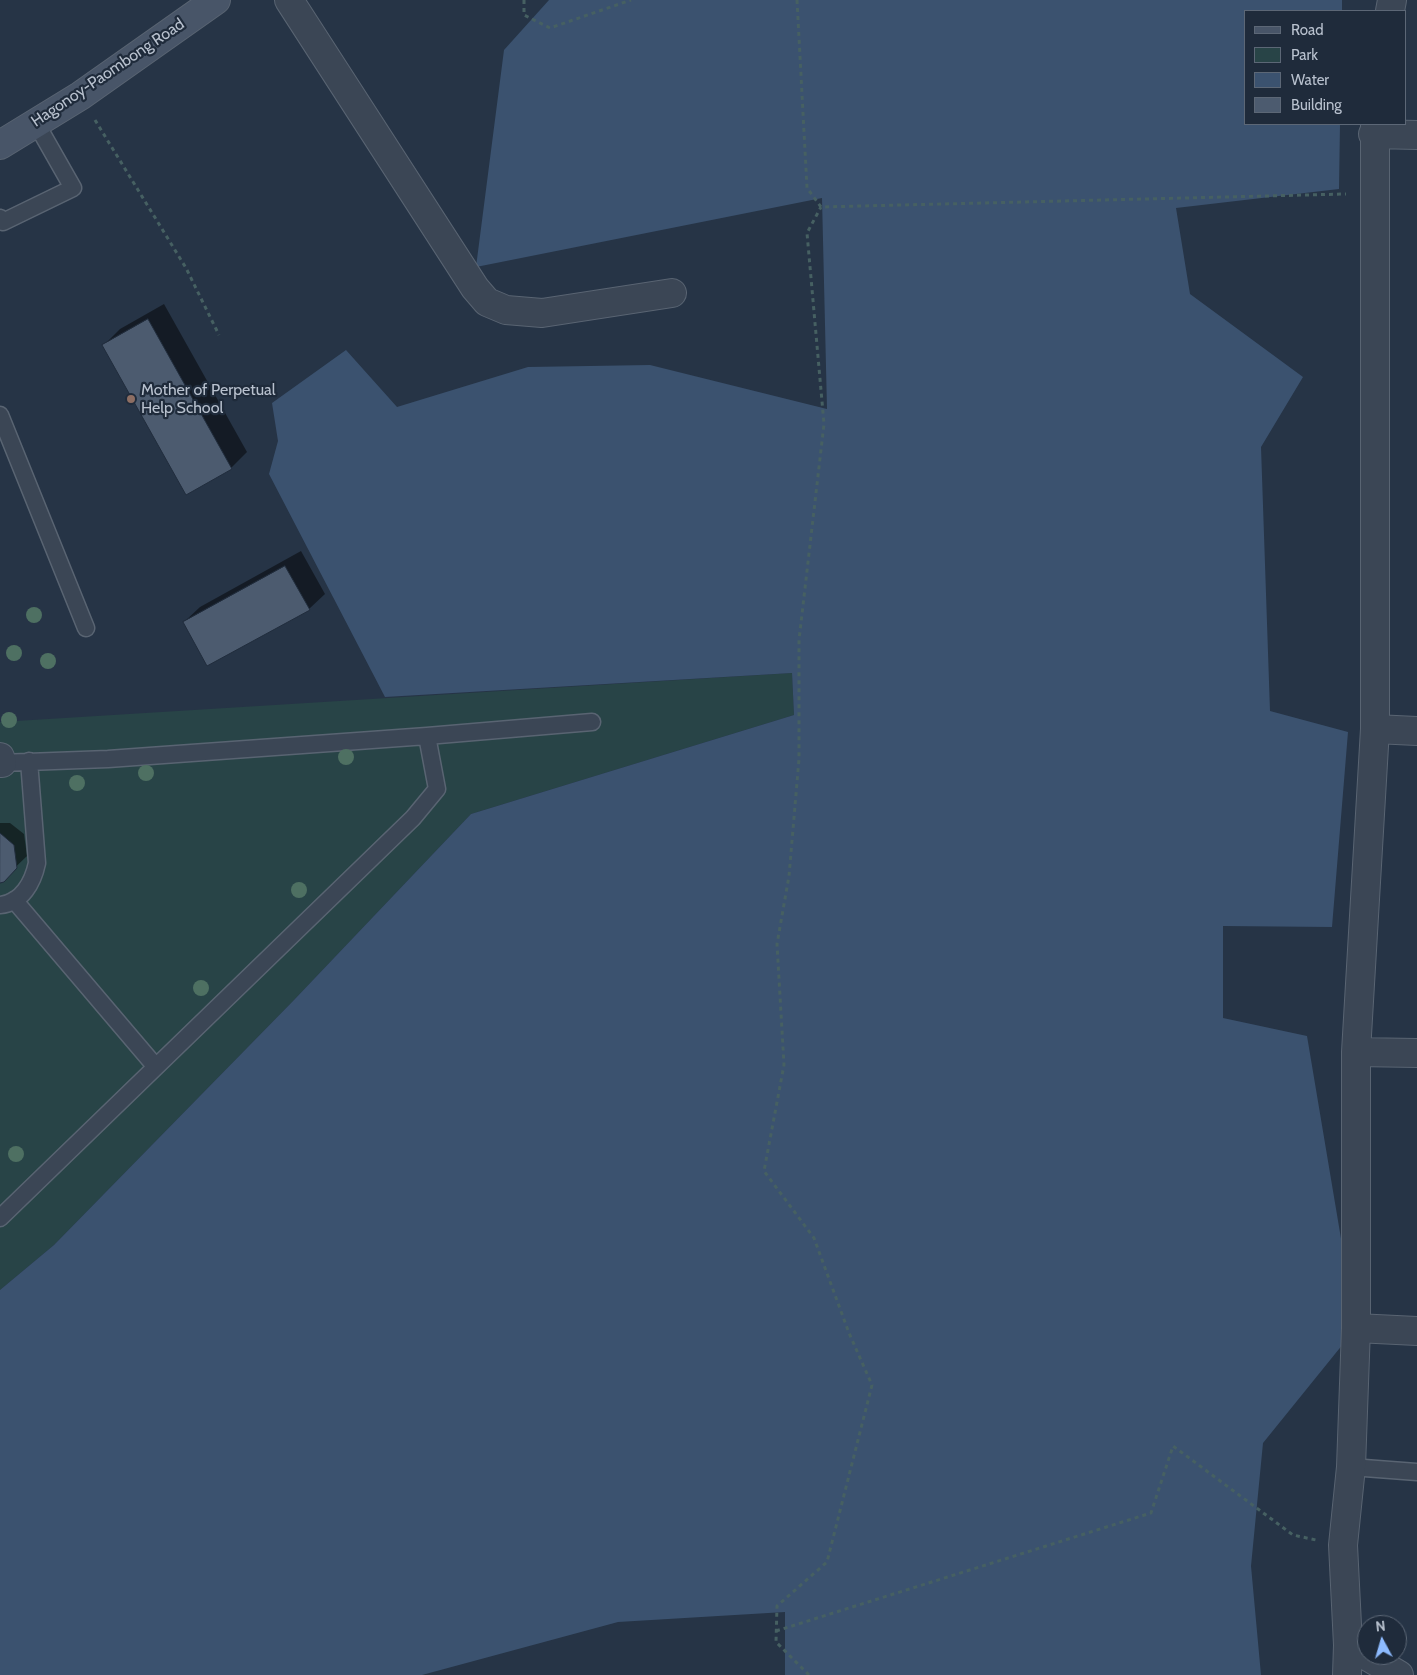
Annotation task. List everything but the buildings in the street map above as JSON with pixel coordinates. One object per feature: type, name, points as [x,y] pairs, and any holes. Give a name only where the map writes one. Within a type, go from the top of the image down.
[{"type":"main road","name":"Hagonoy-Paombong Road","points":[[0,145],[80,96],[216,0]]},
{"type":"street","points":[[289,0],[394,166],[475,288],[488,302],[506,310],[542,313],[672,293]]},
{"type":"street","points":[[1347,1675],[1348,1645],[1343,1545],[1351,1467],[1356,1328],[1356,1052],[1375,729],[1374,129],[1417,136]]},
{"type":"street","points":[[1375,729],[1417,731]]},
{"type":"street","points":[[1356,1052],[1417,1053]]},
{"type":"street","points":[[1356,1328],[1417,1331]]},
{"type":"street","points":[[1348,1645],[1399,1675]]},
{"type":"lane","points":[[0,218],[3,222],[73,188],[36,122]]},
{"type":"lane","points":[[0,415],[86,628]]},
{"type":"lane","points":[[1,761],[108,759],[592,722]]},
{"type":"lane","points":[[0,1218],[413,818],[437,789],[427,736]]},
{"type":"lane","points":[[29,761],[37,863],[34,876],[28,888],[7,903],[156,1067]]},
{"type":"lane","points":[[1351,1467],[1417,1472]]},
{"type":"path","points":[[524,0],[524,16],[550,28],[631,0]]},
{"type":"path","points":[[797,0],[807,188],[821,207]]},
{"type":"path","points":[[80,96],[186,268],[219,335]]},
{"type":"path","points":[[821,207],[1373,193]]},
{"type":"path","points":[[809,1675],[776,1642],[777,1606],[827,1562],[872,1385],[849,1333],[814,1238],[764,1171],[784,1065],[777,944],[789,876],[799,759],[799,640],[824,424],[807,233],[821,207]]},
{"type":"path","points":[[776,1631],[1151,1513],[1173,1446],[1293,1535],[1343,1545]]},
{"type":"green space","points":[[792,673],[794,715],[471,814],[294,1000],[54,1245],[0,1290],[0,722]]},
{"type":"water","points":[[549,0],[1342,0],[1342,10],[1244,10],[1244,125],[1340,125],[1339,189],[1176,208],[1190,294],[1303,377],[1261,447],[1270,711],[1348,732],[1332,927],[1223,926],[1223,1018],[1307,1036],[1356,1328],[1263,1443],[1251,1566],[1261,1675],[785,1675],[785,1612],[618,1622],[422,1675],[0,1675],[0,1290],[54,1245],[294,1000],[471,814],[794,715],[792,673],[385,697],[269,474],[278,441],[272,403],[346,350],[397,407],[528,367],[650,365],[827,409],[822,198],[476,267],[504,50]]},
{"type":"place","name":"Mother of Perpetual Help School","points":[[131,399]]}]
